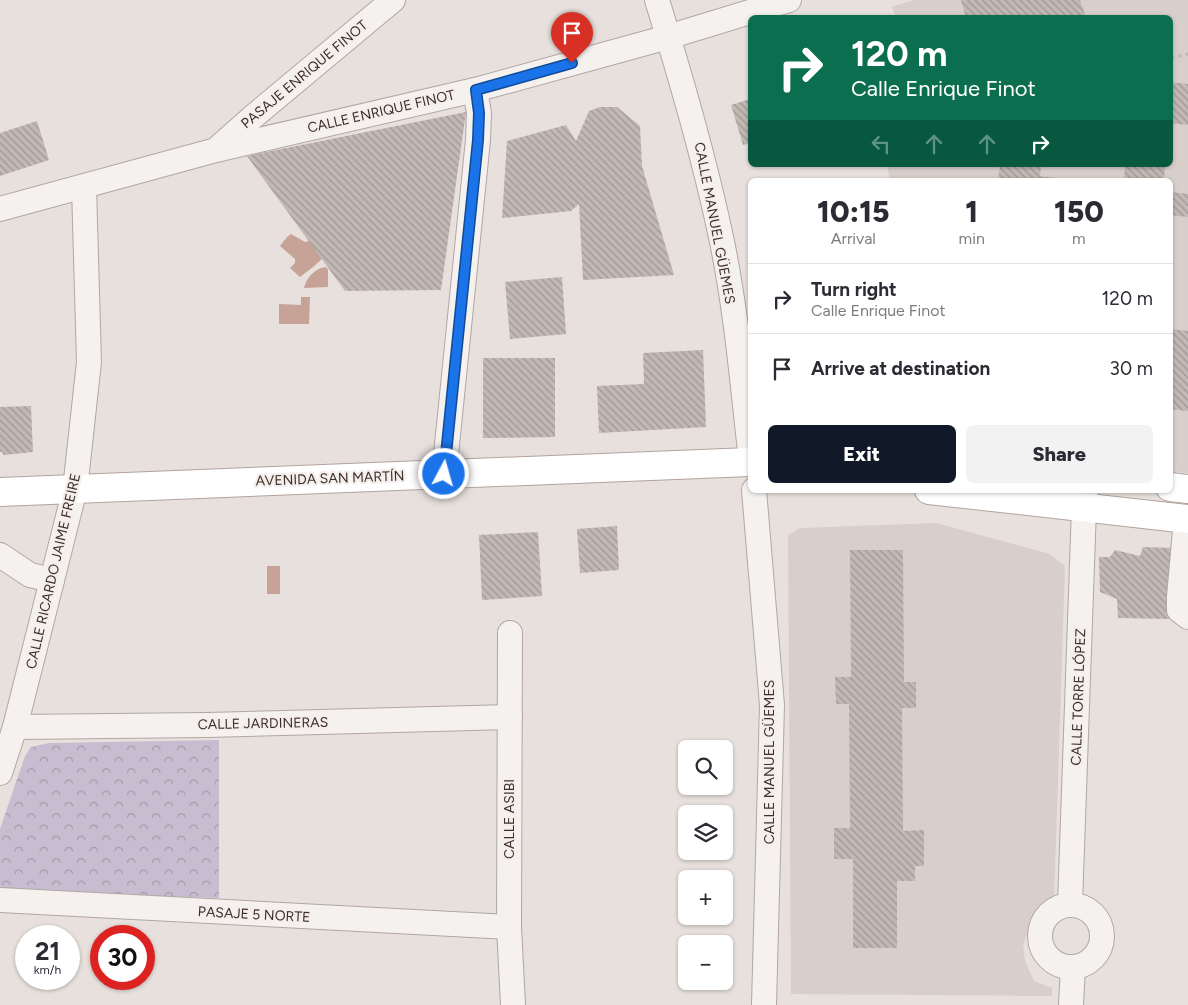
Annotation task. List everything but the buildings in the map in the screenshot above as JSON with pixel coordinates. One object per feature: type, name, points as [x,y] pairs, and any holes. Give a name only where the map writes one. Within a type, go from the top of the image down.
[{"type":"main road","name":"AVENIDA SAN MARTÍN","points":[[0,492],[748,462]]},
{"type":"main road","points":[[1173,487],[1188,489]]},
{"type":"main road","points":[[981,493],[1085,499],[1187,519]]},
{"type":"street","name":"PASAJE ENRIQUE FINOT","points":[[216,150],[393,0]]},
{"type":"street","name":"CALLE MANUEL GÜEMES","points":[[657,0],[698,137],[722,239],[738,342],[748,433]]},
{"type":"street","name":"CALLE ENRIQUE FINOT","points":[[0,209],[216,150],[476,90],[668,37],[789,0]]},
{"type":"street","points":[[444,474],[478,140],[479,113],[476,90]]},
{"type":"street","name":"CALLE RICARDO JAIME FREIRE","points":[[0,772],[15,727],[75,489],[89,362],[84,187]]},
{"type":"street","name":"CALLE MANUEL GÜEMES","points":[[754,493],[772,705],[764,1005]]},
{"type":"street","name":"CALLE TORRE LÓPEZ","points":[[1070,904],[1085,499]]},
{"type":"street","points":[[1187,519],[1178,597],[1179,610],[1188,617]]},
{"type":"street","points":[[0,556],[30,575],[52,580]]},
{"type":"street","name":"CALLE ASIBI","points":[[510,633],[509,927],[513,1005]]},
{"type":"street","name":"CALLE JARDINERAS","points":[[15,727],[207,725],[510,717]]},
{"type":"street","name":"PASAJE 5 NORTE","points":[[0,900],[509,927]]},
{"type":"street","points":[[1070,904],[1082,906],[1092,913],[1100,922],[1102,934],[1100,946],[1095,957],[1085,964],[1073,967],[1063,967],[1054,963],[1041,948],[1039,938],[1040,927],[1044,918],[1056,908],[1070,904]]},
{"type":"street","points":[[1071,1005],[1073,967]]},
{"type":"path","points":[[1173,57],[1188,54]]},
{"type":"shaded area","points":[[913,0],[1188,0],[1188,473],[1173,471],[1173,178],[890,178],[887,167],[1173,167],[1173,15],[895,15],[892,7]]},
{"type":"shaded area","points":[[291,234],[305,242],[314,239],[324,257],[300,277],[290,268],[295,263],[295,259],[280,246]]},
{"type":"shaded area","points":[[326,267],[328,270],[328,287],[304,288],[312,274],[318,269]]},
{"type":"shaded area","points":[[301,297],[310,297],[309,324],[279,324],[279,304],[301,305]]},
{"type":"shaded area","points":[[936,523],[1050,554],[1065,566],[1054,902],[1038,909],[1023,944],[1025,961],[1034,981],[1052,988],[1052,996],[791,994],[788,535],[800,528]]},
{"type":"shaded area","points":[[267,566],[280,566],[280,594],[267,594]]},
{"type":"green space","points":[[219,740],[219,898],[8,891],[0,886],[0,829],[25,756],[31,747],[49,743]]},
{"type":"route","points":[[444,474],[478,140],[479,113],[476,90],[572,63]]}]
